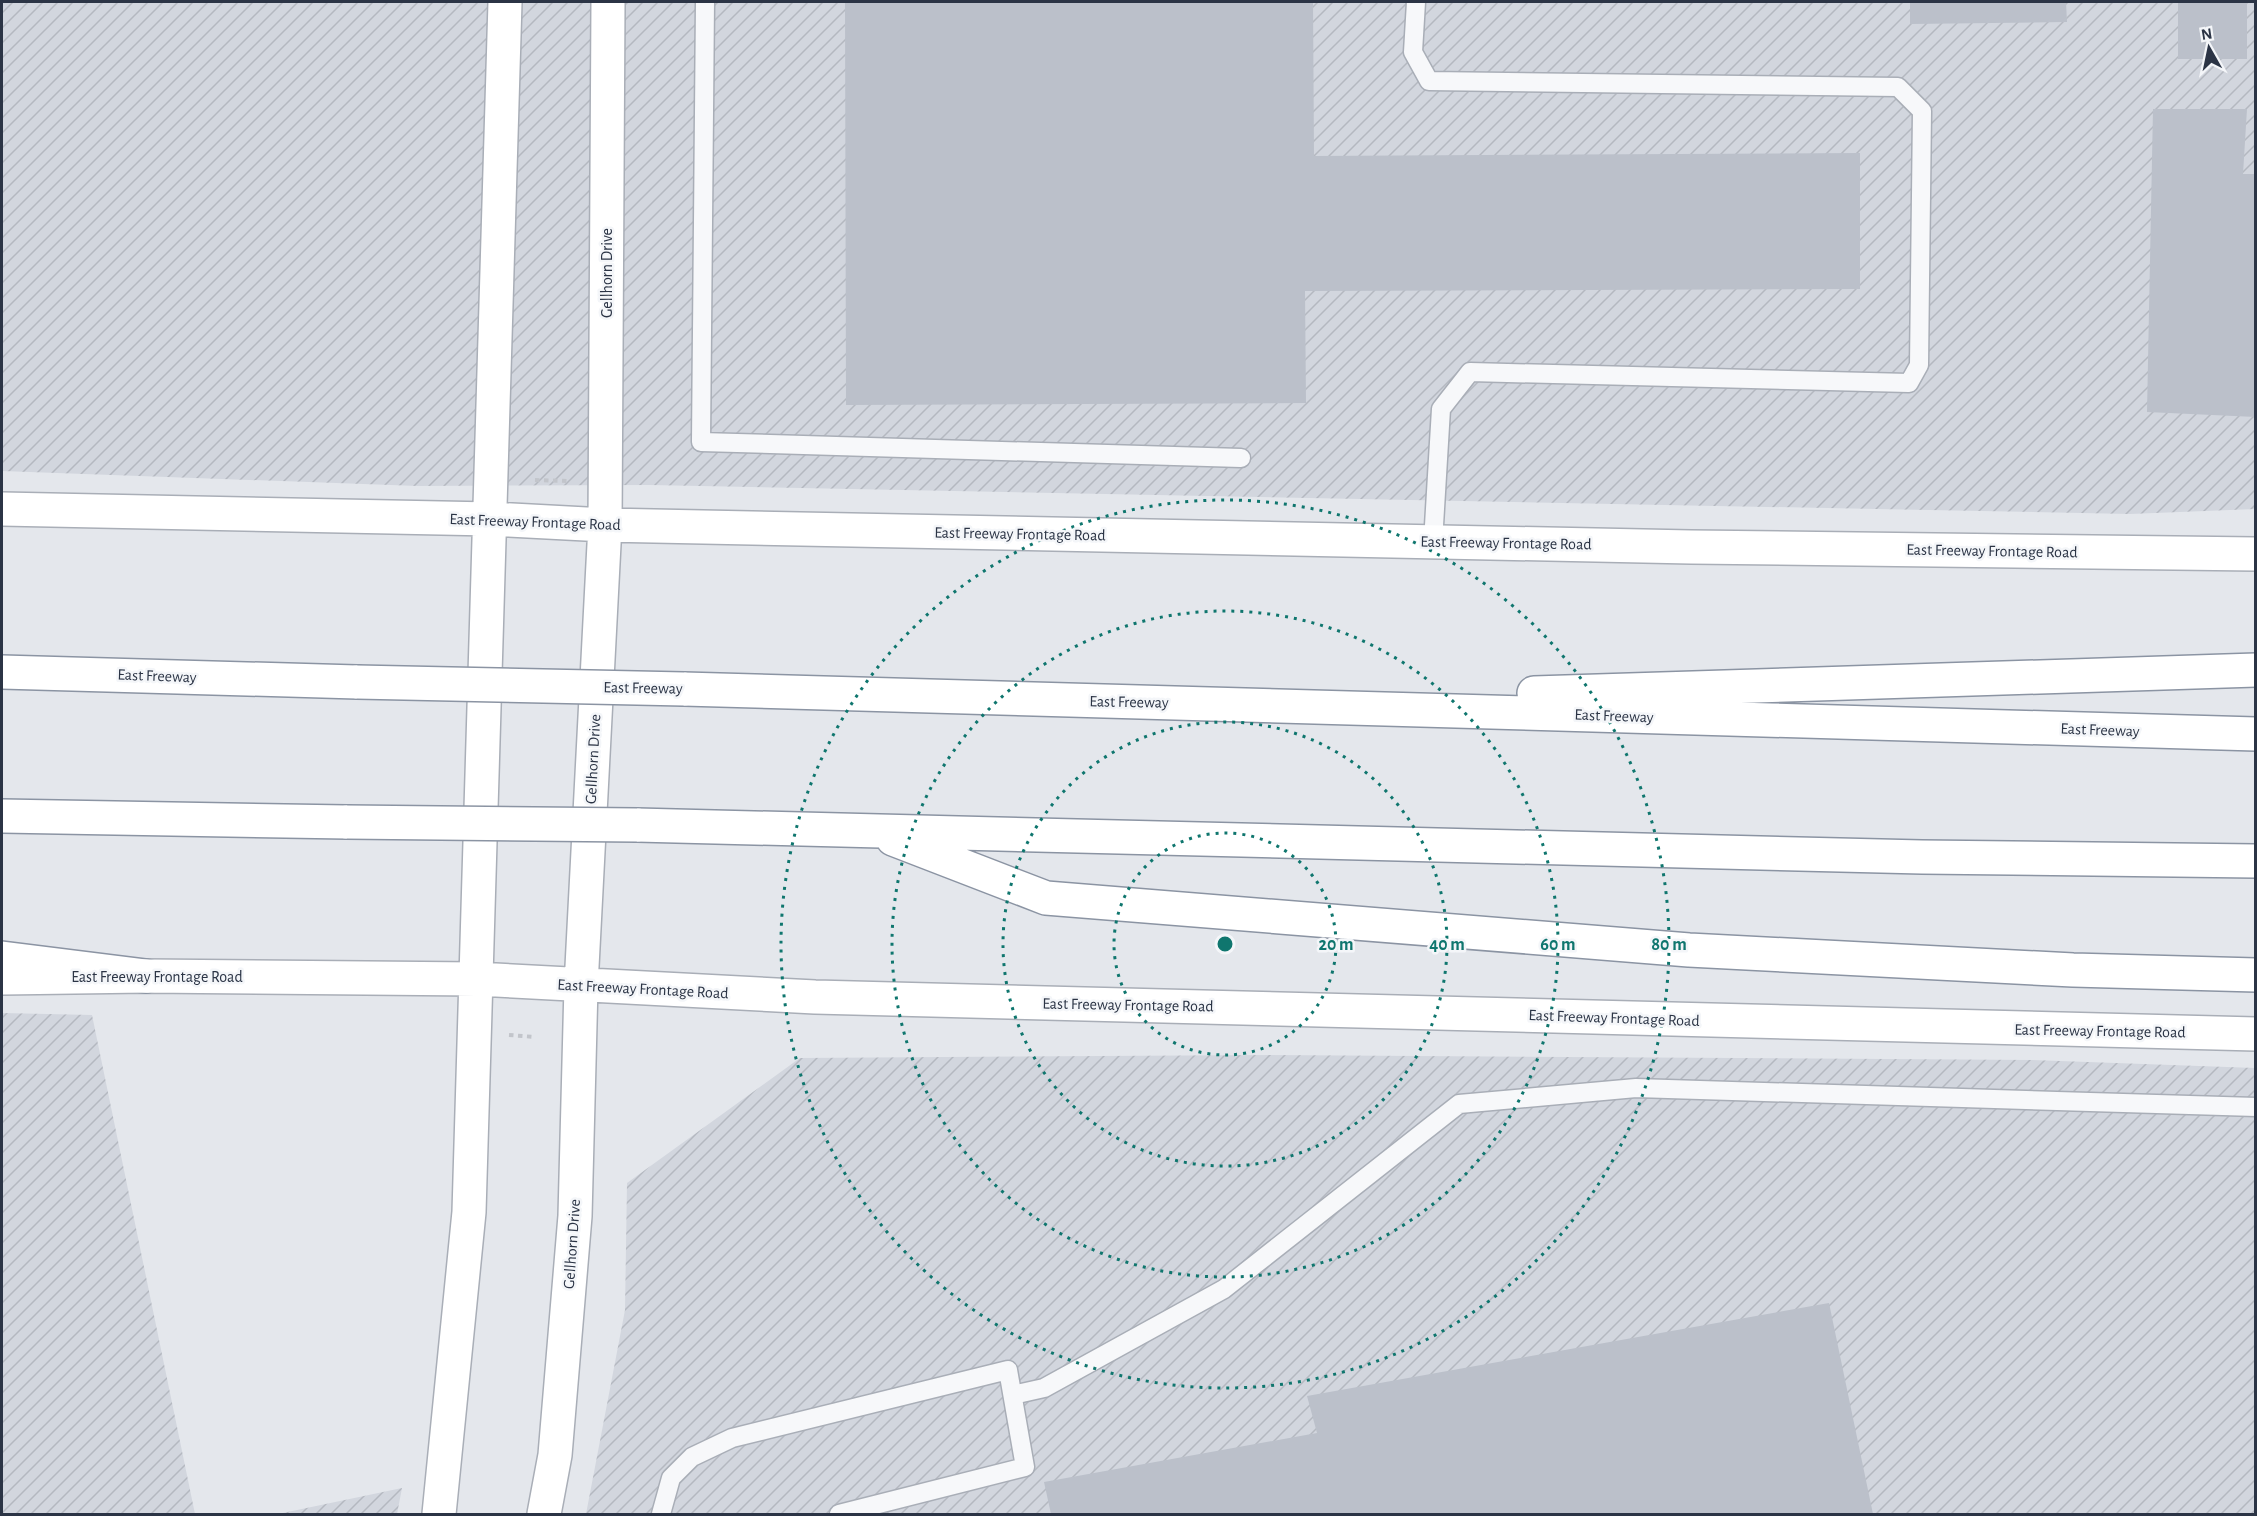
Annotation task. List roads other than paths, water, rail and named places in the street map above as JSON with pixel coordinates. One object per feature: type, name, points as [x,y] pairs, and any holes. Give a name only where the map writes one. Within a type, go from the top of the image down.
[{"type":"main road","points":[[439,1515],[469,1212],[505,2]]},
{"type":"main road","name":"Gellhorn Drive","points":[[544,1515],[555,1455],[575,1216],[581,986],[605,525],[608,2]]},
{"type":"main road","name":"East Freeway Frontage Road","points":[[2,508],[490,519],[605,525],[1433,542],[2256,554]]},
{"type":"main road","points":[[1181,703],[2256,670]]},
{"type":"main road","name":"East Freeway","points":[[2,672],[2256,734]]},
{"type":"main road","points":[[2,816],[682,825],[1922,857],[2256,861]]},
{"type":"main road","points":[[871,831],[1046,898],[1689,950],[2050,969],[2256,975]]},
{"type":"main road","points":[[2,958],[146,976]]},
{"type":"main road","name":"East Freeway Frontage Road","points":[[2,978],[146,976],[477,979],[815,997],[2256,1034]]},
{"type":"lane","points":[[705,2],[701,442],[1241,458]]},
{"type":"lane","points":[[1416,2],[1413,52],[1429,81],[1898,87],[1922,111],[1919,365],[1909,383],[1470,372],[1441,409],[1433,542]]},
{"type":"lane","points":[[1013,1395],[1044,1388],[1224,1290],[1460,1104],[1636,1088],[2256,1107]]},
{"type":"lane","points":[[661,1515],[671,1478],[692,1456],[732,1438],[1008,1370],[1025,1467],[839,1515]]}]
